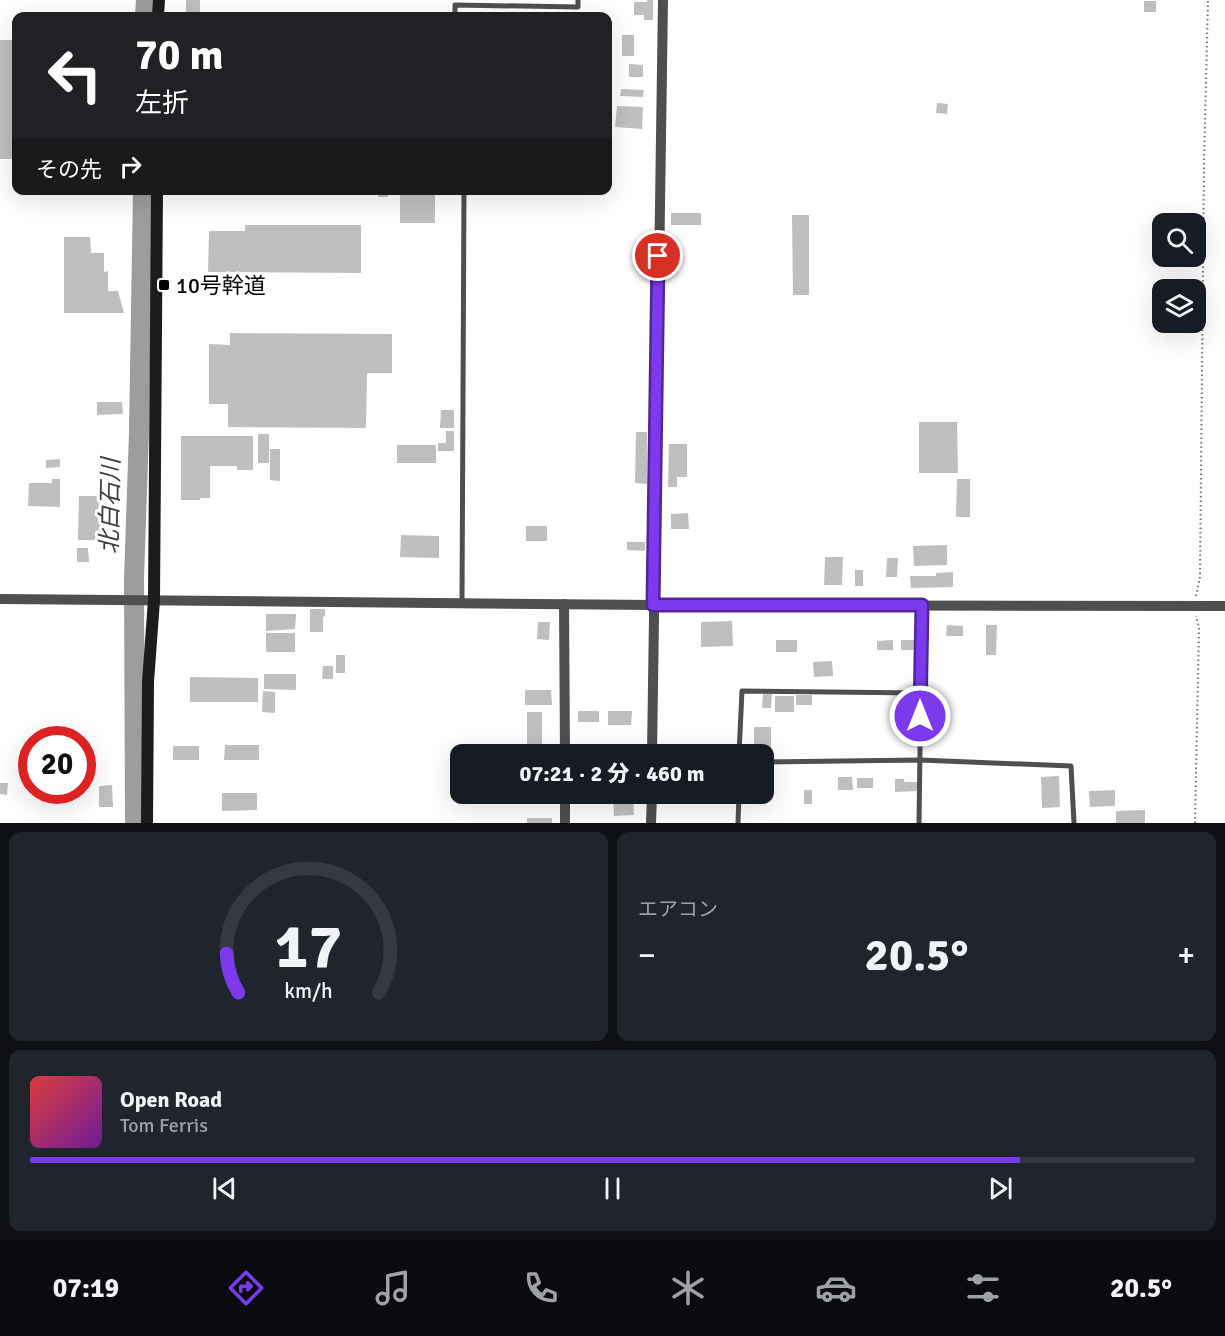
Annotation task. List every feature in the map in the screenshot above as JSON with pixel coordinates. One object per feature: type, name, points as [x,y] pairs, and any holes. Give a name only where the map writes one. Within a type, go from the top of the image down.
[{"type":"street","points":[[652,744],[663,0]]},
{"type":"street","points":[[147,823],[157,195]]},
{"type":"street","points":[[0,599],[653,605],[1225,606]]},
{"type":"street","points":[[564,604],[565,744]]},
{"type":"street","points":[[565,804],[566,823]]},
{"type":"street","points":[[651,804],[651,823]]},
{"type":"lane","points":[[519,0],[519,7]]},
{"type":"lane","points":[[455,12],[455,5],[578,7],[578,0]]},
{"type":"lane","points":[[462,603],[464,195]]},
{"type":"lane","points":[[919,823],[922,605]]},
{"type":"lane","points":[[739,744],[742,691],[920,693]]},
{"type":"lane","points":[[774,762],[920,760],[1071,766],[1074,823]]},
{"type":"lane","points":[[738,804],[738,823]]},
{"type":"path","points":[[1195,823],[1199,628],[1193,607],[1200,577],[1208,0]]},
{"type":"building","points":[[186,0],[200,0],[200,12],[186,12]]},
{"type":"building","points":[[647,0],[653,0],[653,20],[644,20],[644,15],[634,15],[634,2],[647,2]]},
{"type":"building","points":[[1144,1],[1156,1],[1156,12],[1144,12]]},
{"type":"building","points":[[622,35],[634,35],[634,56],[622,56]]},
{"type":"building","points":[[0,40],[12,40],[12,159],[0,159]]},
{"type":"building","points":[[629,64],[643,65],[643,77],[629,77]]},
{"type":"building","points":[[621,89],[644,90],[643,97],[620,96]]},
{"type":"building","points":[[937,103],[948,104],[947,114],[936,113]]},
{"type":"building","points":[[617,106],[643,107],[642,129],[615,127]]},
{"type":"building","points":[[400,195],[435,195],[435,223],[400,223]]},
{"type":"building","points":[[671,213],[701,213],[701,225],[671,225]]},
{"type":"building","points":[[792,215],[809,215],[809,295],[793,295]]},
{"type":"building","points":[[245,225],[361,225],[361,273],[208,272],[209,231],[245,231]]},
{"type":"building","points":[[64,237],[90,237],[91,253],[104,253],[104,272],[108,271],[108,291],[118,291],[124,313],[64,313]]},
{"type":"building","points":[[230,333],[392,334],[392,373],[367,373],[366,428],[228,427],[228,404],[209,404],[209,344],[230,345]]},
{"type":"building","points":[[97,402],[122,402],[123,414],[97,415]]},
{"type":"building","points":[[441,410],[454,410],[454,428],[440,428]]},
{"type":"building","points":[[919,422],[957,422],[958,473],[919,473]]},
{"type":"building","points":[[446,431],[454,431],[454,451],[438,451],[438,443],[446,443]]},
{"type":"building","points":[[636,432],[647,432],[647,484],[635,483]]},
{"type":"building","points":[[258,434],[269,434],[269,463],[258,463]]},
{"type":"building","points":[[181,436],[253,436],[253,470],[237,470],[237,466],[210,466],[210,498],[181,500]]},
{"type":"building","points":[[669,444],[687,444],[687,477],[677,477],[677,487],[668,487]]},
{"type":"building","points":[[397,445],[436,445],[436,463],[397,463]]},
{"type":"building","points":[[270,449],[280,449],[280,481],[270,480]]},
{"type":"building","points":[[60,459],[60,467],[46,468],[46,460]]},
{"type":"building","points":[[52,479],[60,479],[60,507],[28,506],[29,483],[52,483]]},
{"type":"building","points":[[957,479],[970,479],[970,517],[956,517]]},
{"type":"building","points":[[79,496],[102,496],[102,540],[78,540]]},
{"type":"building","points":[[688,513],[689,529],[671,529],[671,514]]},
{"type":"building","points":[[526,526],[547,526],[547,541],[526,541]]},
{"type":"building","points":[[401,535],[439,536],[439,558],[400,557]]},
{"type":"building","points":[[627,542],[645,542],[645,551],[627,550]]},
{"type":"building","points":[[947,545],[947,565],[914,566],[913,546]]},
{"type":"building","points":[[77,548],[88,548],[89,562],[77,562]]},
{"type":"building","points":[[825,557],[843,557],[842,585],[824,585]]},
{"type":"building","points":[[887,558],[898,558],[897,577],[886,577]]},
{"type":"building","points":[[855,570],[863,570],[863,586],[855,586]]},
{"type":"building","points":[[953,572],[953,587],[911,588],[910,576],[936,576],[936,573]]},
{"type":"building","points":[[310,609],[325,609],[323,632],[310,632]]},
{"type":"building","points":[[266,614],[296,614],[295,629],[266,631]]},
{"type":"building","points":[[732,621],[733,646],[701,647],[701,622]]},
{"type":"building","points":[[538,622],[550,622],[549,640],[537,639]]},
{"type":"building","points":[[947,625],[963,626],[963,636],[946,636]]},
{"type":"building","points":[[986,625],[997,625],[996,655],[986,655]]},
{"type":"building","points":[[266,633],[295,633],[295,652],[266,652]]},
{"type":"building","points":[[776,640],[797,640],[797,652],[776,652]]},
{"type":"building","points":[[893,640],[893,650],[877,650],[877,641]]},
{"type":"building","points":[[901,640],[919,640],[919,650],[901,650]]},
{"type":"building","points":[[336,655],[345,655],[345,673],[336,673]]},
{"type":"building","points":[[832,661],[833,676],[814,677],[813,662]]},
{"type":"building","points":[[323,666],[333,666],[333,679],[322,679]]},
{"type":"building","points":[[264,674],[296,674],[296,690],[264,689]]},
{"type":"building","points":[[190,677],[258,678],[258,702],[190,702]]},
{"type":"building","points":[[525,690],[551,690],[552,705],[525,705]]},
{"type":"building","points":[[263,691],[275,692],[275,713],[262,712]]},
{"type":"building","points":[[763,694],[772,694],[771,708],[762,708]]},
{"type":"building","points":[[796,695],[812,695],[812,705],[796,705]]},
{"type":"building","points":[[775,696],[794,696],[794,712],[775,712]]},
{"type":"building","points":[[578,711],[599,711],[599,722],[578,722]]},
{"type":"building","points":[[608,711],[632,711],[631,725],[608,725]]},
{"type":"building","points":[[527,712],[542,712],[542,744],[527,744]]},
{"type":"building","points":[[754,727],[771,727],[771,744],[754,744]]},
{"type":"building","points":[[225,745],[259,745],[259,760],[224,760]]},
{"type":"building","points":[[173,746],[199,746],[199,760],[173,760]]},
{"type":"building","points":[[1059,776],[1060,807],[1042,808],[1041,777]]},
{"type":"building","points":[[838,777],[852,777],[853,790],[838,790]]},
{"type":"building","points":[[857,778],[873,778],[873,788],[857,788]]},
{"type":"building","points":[[895,779],[904,779],[904,782],[918,782],[918,791],[895,792]]},
{"type":"building","points":[[0,783],[8,783],[7,795],[0,794]]},
{"type":"building","points":[[112,785],[113,807],[99,807],[99,786]]},
{"type":"building","points":[[804,790],[812,790],[812,804],[804,804]]},
{"type":"building","points":[[1115,790],[1115,806],[1090,807],[1089,791]]},
{"type":"building","points":[[222,793],[257,793],[257,810],[222,811]]},
{"type":"building","points":[[613,804],[633,804],[634,815],[614,816]]},
{"type":"building","points":[[1145,810],[1145,823],[1116,823],[1116,811]]},
{"type":"building","points":[[527,818],[552,818],[552,823],[527,823]]},
{"type":"waterway","name":"北白石川","points":[[145,12],[146,0]]},
{"type":"waterway","name":"北白石川","points":[[135,823],[134,579],[143,195]]},
{"type":"place","name":"10号幹道","points":[[164,285]]},
{"type":"route","points":[[658,256],[653,605],[922,605],[920,716]]}]
